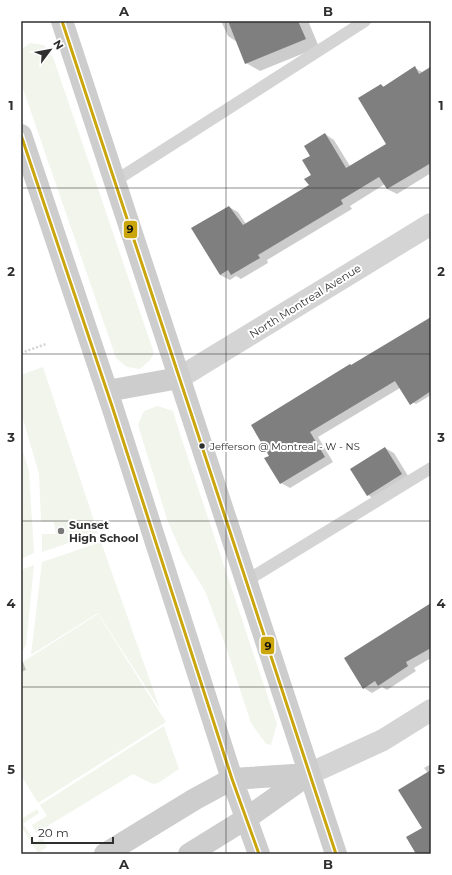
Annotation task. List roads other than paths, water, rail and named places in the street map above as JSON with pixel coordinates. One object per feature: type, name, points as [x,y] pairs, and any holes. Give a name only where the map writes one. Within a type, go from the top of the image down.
[{"type":"main road","points":[[62,21],[336,854]]},
{"type":"main road","points":[[21,135],[107,391],[232,779],[259,854]]},
{"type":"main road","points":[[107,391],[179,378]]},
{"type":"main road","points":[[105,854],[195,799],[232,779],[309,774]]},
{"type":"main road","points":[[189,854],[246,818],[309,774]]},
{"type":"street","name":"North Montreal Avenue","points":[[179,378],[431,224]]},
{"type":"street","points":[[309,774],[383,740],[431,710]]},
{"type":"lane","points":[[115,181],[365,21]]},
{"type":"lane","points":[[246,581],[431,468]]},
{"type":"place","name":"Jefferson @ Montreal - W - NS","points":[[202,446]]},
{"type":"place","name":"Sunset High School","points":[[61,531]]}]
